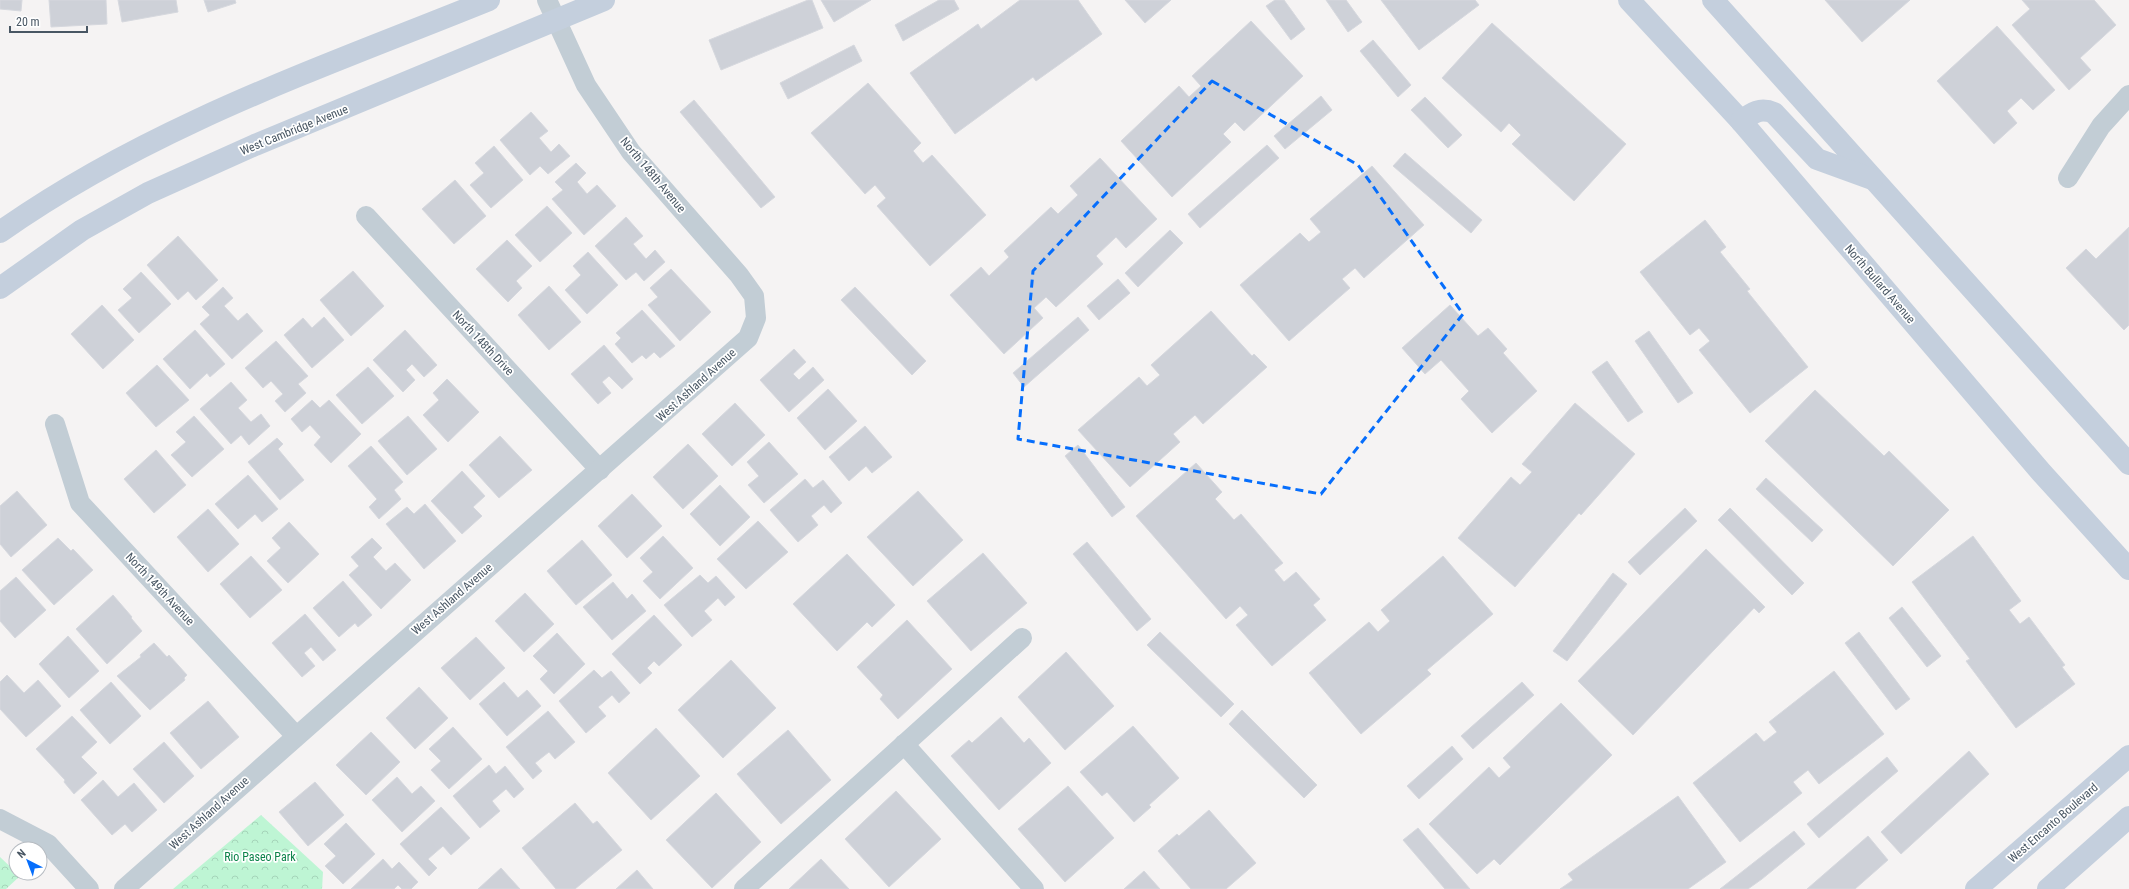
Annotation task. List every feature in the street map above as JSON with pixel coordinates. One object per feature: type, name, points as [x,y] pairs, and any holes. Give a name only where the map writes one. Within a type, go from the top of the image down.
[{"type":"main road","points":[[0,232],[73,183],[166,134],[216,111],[489,0]]},
{"type":"main road","name":"West Cambridge Avenue","points":[[0,288],[82,230],[148,193],[248,148],[334,114],[552,10],[604,0]]},
{"type":"main road","name":"North Bullard Avenue","points":[[1629,0],[1741,121],[2041,472],[2129,569]]},
{"type":"main road","points":[[1712,0],[2129,464]]},
{"type":"main road","points":[[1741,121],[1765,109],[1774,113],[1817,159],[1875,180]]},
{"type":"main road","name":"West Encanto Boulevard","points":[[1976,889],[2129,756]]},
{"type":"main road","points":[[2048,889],[2129,818]]},
{"type":"street","name":"North 148th Avenue","points":[[552,10],[586,86],[631,152],[739,275],[754,296]]},
{"type":"street","points":[[2068,178],[2100,126],[2129,95]]},
{"type":"street","name":"North 148th Drive","points":[[366,216],[600,470]]},
{"type":"street","name":"West Ashland Avenue","points":[[124,889],[748,338],[756,318],[754,296]]},
{"type":"street","name":"North 149th Avenue","points":[[55,424],[80,503],[296,736]]},
{"type":"street","points":[[744,889],[1022,638]]},
{"type":"street","points":[[904,744],[1034,889]]},
{"type":"street","points":[[0,819],[48,844],[89,889]]},
{"type":"highlighted area","points":[[1212,81],[1358,165],[1463,314],[1321,494],[1018,439],[1033,271]]},
{"type":"green space","name":"Rio Paseo Park","points":[[261,815],[323,872],[322,889],[173,889]]},
{"type":"green space","points":[[0,857],[8,865],[8,881],[15,881],[6,889],[0,889]]},
{"type":"building","points":[[0,0],[22,0],[21,11],[0,9]]},
{"type":"building","points":[[49,0],[106,0],[107,24],[51,27]]},
{"type":"building","points":[[118,0],[176,0],[178,12],[122,22]]},
{"type":"building","points":[[204,0],[235,0],[236,3],[208,12]]},
{"type":"building","points":[[808,0],[812,0],[823,28],[721,70],[709,40]]},
{"type":"building","points":[[821,0],[871,0],[834,22]]},
{"type":"building","points":[[939,0],[954,0],[959,9],[903,41],[895,25]]},
{"type":"building","points":[[1020,0],[1078,0],[1102,34],[1036,81],[1033,77],[955,134],[910,73],[978,24],[981,29]]},
{"type":"building","points":[[1125,0],[1171,0],[1145,23]]},
{"type":"building","points":[[1275,0],[1284,0],[1305,29],[1291,40],[1266,6]]},
{"type":"building","points":[[1326,0],[1346,0],[1362,22],[1348,32]]},
{"type":"building","points":[[1381,0],[1475,0],[1479,5],[1419,50]]},
{"type":"building","points":[[1825,0],[1910,0],[1862,42]]},
{"type":"building","points":[[2022,0],[2094,0],[2116,25],[2080,58],[2091,70],[2069,90],[2012,25],[2030,9]]},
{"type":"building","points":[[1251,21],[1303,76],[1244,131],[1235,122],[1223,134],[1231,142],[1172,197],[1121,141],[1179,86],[1189,97],[1201,86],[1192,76]]},
{"type":"building","points":[[1492,23],[1626,144],[1574,201],[1512,144],[1521,135],[1509,123],[1501,132],[1442,78]]},
{"type":"building","points":[[1997,26],[2055,90],[2033,110],[2021,98],[2007,111],[2017,123],[1994,144],[1937,81]]},
{"type":"building","points":[[1373,40],[1411,85],[1398,97],[1360,51]]},
{"type":"building","points":[[854,45],[862,61],[788,99],[780,83]]},
{"type":"building","points":[[868,83],[921,143],[913,151],[923,163],[932,155],[986,215],[930,266],[877,206],[886,198],[875,185],[865,194],[811,133]]},
{"type":"building","points":[[1321,96],[1332,110],[1285,149],[1274,136]]},
{"type":"building","points":[[1425,97],[1462,135],[1448,148],[1411,110]]},
{"type":"building","points":[[694,100],[775,197],[761,208],[680,112]]},
{"type":"building","points":[[531,112],[548,131],[539,138],[551,152],[559,144],[570,156],[548,174],[540,166],[530,175],[500,140]]},
{"type":"building","points":[[1267,145],[1279,158],[1200,228],[1188,214]]},
{"type":"building","points":[[494,146],[523,180],[491,208],[470,185],[484,173],[475,163]]},
{"type":"building","points":[[1405,153],[1482,220],[1471,233],[1393,166]]},
{"type":"building","points":[[1100,158],[1157,219],[1126,248],[1116,237],[1096,256],[1103,264],[1056,307],[1046,297],[1034,308],[1043,318],[1004,354],[950,295],[981,267],[989,276],[1009,257],[1004,251],[1051,207],[1058,214],[1078,195],[1070,186]]},
{"type":"building","points":[[576,163],[586,173],[577,182],[587,194],[597,185],[616,206],[584,235],[552,199],[563,190],[555,182]]},
{"type":"building","points":[[1372,166],[1424,225],[1364,278],[1355,268],[1342,279],[1350,288],[1289,341],[1240,285],[1300,233],[1309,242],[1321,232],[1310,219]]},
{"type":"building","points":[[455,180],[486,216],[454,244],[422,209]]},
{"type":"building","points":[[547,206],[572,233],[540,262],[515,235]]},
{"type":"building","points":[[626,217],[643,236],[633,244],[646,259],[655,250],[665,262],[644,281],[636,272],[626,280],[595,246]]},
{"type":"building","points":[[1705,220],[1726,247],[1720,252],[1750,289],[1747,291],[1808,367],[1750,413],[1699,350],[1710,341],[1699,328],[1690,335],[1640,272]]},
{"type":"building","points":[[2129,227],[2129,325],[2124,330],[2066,268],[2086,249],[2096,259]]},
{"type":"building","points":[[1170,230],[1183,243],[1138,287],[1125,273]]},
{"type":"building","points":[[178,236],[218,280],[196,300],[188,291],[178,300],[147,265]]},
{"type":"building","points":[[507,240],[532,266],[516,281],[522,288],[508,302],[476,269]]},
{"type":"building","points":[[588,252],[618,285],[587,314],[565,290],[581,275],[573,266]]},
{"type":"building","points":[[671,269],[711,312],[680,341],[648,305],[658,297],[650,288]]},
{"type":"building","points":[[353,271],[384,306],[351,336],[320,300]]},
{"type":"building","points":[[141,272],[171,304],[139,333],[118,310],[132,298],[123,289]]},
{"type":"building","points":[[1118,279],[1130,293],[1099,320],[1087,306]]},
{"type":"building","points":[[549,286],[581,322],[549,350],[518,315]]},
{"type":"building","points":[[223,287],[233,298],[224,306],[238,321],[247,313],[263,331],[232,359],[200,324],[210,315],[202,307]]},
{"type":"building","points":[[855,287],[926,361],[912,375],[841,300]]},
{"type":"building","points":[[102,305],[134,340],[103,369],[71,334]]},
{"type":"building","points":[[1450,305],[1478,336],[1488,328],[1507,349],[1503,353],[1537,391],[1492,433],[1461,399],[1469,391],[1441,360],[1425,374],[1402,348]]},
{"type":"building","points":[[642,310],[675,346],[660,358],[654,352],[646,359],[642,355],[632,363],[615,344],[621,338],[616,333]]},
{"type":"building","points":[[1211,311],[1252,356],[1254,354],[1267,367],[1203,424],[1195,415],[1173,434],[1180,442],[1130,487],[1078,430],[1139,377],[1147,386],[1160,375],[1151,365]]},
{"type":"building","points":[[324,317],[344,340],[312,368],[284,335],[303,318],[312,328]]},
{"type":"building","points":[[1078,317],[1089,330],[1024,387],[1013,373]]},
{"type":"building","points":[[195,330],[225,364],[210,377],[207,373],[190,389],[163,359]]},
{"type":"building","points":[[405,330],[437,365],[424,377],[412,364],[406,370],[415,380],[403,392],[373,360]]},
{"type":"building","points":[[1649,331],[1693,393],[1678,403],[1635,341]]},
{"type":"building","points":[[276,341],[308,376],[298,384],[306,393],[285,412],[275,401],[283,394],[271,381],[263,388],[245,368]]},
{"type":"building","points":[[604,345],[633,379],[622,389],[609,376],[602,382],[611,393],[598,404],[571,374]]},
{"type":"building","points":[[794,349],[806,362],[793,374],[799,380],[813,367],[824,380],[789,412],[760,380]]},
{"type":"building","points":[[1607,361],[1643,412],[1628,422],[1592,372]]},
{"type":"building","points":[[157,365],[189,400],[156,427],[126,393]]},
{"type":"building","points":[[368,367],[394,396],[362,424],[336,395]]},
{"type":"building","points":[[447,379],[479,412],[448,442],[423,415],[439,400],[433,393]]},
{"type":"building","points":[[231,382],[247,400],[238,408],[251,422],[261,414],[270,426],[249,445],[241,435],[231,444],[200,409]]},
{"type":"building","points":[[828,389],[857,421],[825,450],[797,418]]},
{"type":"building","points":[[1815,390],[1884,456],[1889,451],[1949,510],[1893,566],[1765,441]]},
{"type":"building","points":[[312,400],[320,408],[329,400],[361,434],[331,463],[314,445],[321,437],[310,425],[302,432],[291,419]]},
{"type":"building","points":[[735,403],[765,435],[732,466],[702,434]]},
{"type":"building","points":[[1575,403],[1635,454],[1581,515],[1579,513],[1515,587],[1458,538],[1511,477],[1520,485],[1532,472],[1522,464]]},
{"type":"building","points":[[194,416],[224,449],[192,477],[171,455],[186,442],[176,432]]},
{"type":"building","points":[[408,416],[437,449],[407,475],[378,441]]},
{"type":"building","points":[[865,426],[892,457],[872,473],[866,466],[849,481],[829,457]]},
{"type":"building","points":[[500,436],[532,470],[499,498],[469,465]]},
{"type":"building","points":[[277,438],[283,444],[278,449],[304,480],[280,500],[248,462]]},
{"type":"building","points":[[769,442],[798,474],[764,503],[748,485],[759,476],[747,462]]},
{"type":"building","points":[[688,444],[718,476],[683,509],[653,477]]},
{"type":"building","points":[[1078,445],[1125,507],[1112,517],[1065,456]]},
{"type":"building","points":[[371,446],[403,482],[394,490],[401,499],[379,519],[369,507],[377,499],[348,466]]},
{"type":"building","points":[[156,450],[186,485],[154,513],[124,479]]},
{"type":"building","points":[[1196,463],[1222,492],[1215,499],[1234,520],[1241,514],[1283,563],[1274,570],[1284,582],[1296,572],[1320,599],[1313,605],[1326,620],[1272,666],[1236,625],[1248,615],[1240,606],[1226,619],[1136,516]]},
{"type":"building","points":[[462,471],[485,496],[473,507],[482,516],[462,534],[431,501]]},
{"type":"building","points":[[248,475],[278,509],[262,522],[255,514],[238,529],[215,504]]},
{"type":"building","points":[[1766,478],[1823,530],[1812,542],[1756,489]]},
{"type":"building","points":[[805,479],[813,488],[823,480],[842,503],[831,513],[824,505],[811,516],[818,525],[798,542],[770,510]]},
{"type":"building","points":[[720,485],[750,517],[720,546],[690,514]]},
{"type":"building","points":[[17,491],[47,525],[11,557],[0,544],[0,506]]},
{"type":"building","points":[[918,491],[963,540],[913,586],[867,537]]},
{"type":"building","points":[[632,494],[662,526],[627,558],[598,526]]},
{"type":"building","points":[[425,504],[456,541],[424,569],[386,524],[407,507],[414,514]]},
{"type":"building","points":[[1685,508],[1697,521],[1640,575],[1628,562]]},
{"type":"building","points":[[1730,508],[1804,583],[1792,595],[1718,520]]},
{"type":"building","points":[[208,509],[239,544],[208,572],[177,537]]},
{"type":"building","points":[[758,521],[788,552],[746,589],[717,559]]},
{"type":"building","points":[[289,522],[319,554],[288,583],[267,561],[281,548],[272,538]]},
{"type":"building","points":[[663,536],[693,568],[660,599],[643,581],[653,572],[640,558]]},
{"type":"building","points":[[1973,536],[2021,601],[2009,610],[2020,624],[2029,617],[2065,665],[2062,667],[2075,684],[2016,728],[1966,661],[1970,659],[1912,582]]},
{"type":"building","points":[[58,538],[71,551],[73,549],[93,570],[54,605],[22,570]]},
{"type":"building","points":[[372,538],[382,548],[373,557],[386,571],[395,563],[411,580],[381,609],[349,575],[359,566],[351,557]]},
{"type":"building","points":[[582,540],[612,575],[576,605],[547,571]]},
{"type":"building","points":[[1087,542],[1151,619],[1137,631],[1073,554]]},
{"type":"building","points":[[1706,549],[1765,607],[1759,613],[1754,608],[1633,735],[1578,681]]},
{"type":"building","points":[[983,553],[1027,603],[971,651],[927,601]]},
{"type":"building","points":[[847,554],[895,605],[872,627],[867,622],[837,651],[793,604]]},
{"type":"building","points":[[251,556],[282,590],[250,618],[220,584]]},
{"type":"building","points":[[1443,556],[1493,614],[1427,670],[1431,674],[1361,734],[1309,673],[1369,622],[1378,632],[1390,621],[1381,610]]},
{"type":"building","points":[[1613,573],[1627,584],[1567,661],[1553,651]]},
{"type":"building","points":[[700,575],[708,583],[716,576],[735,597],[725,606],[718,598],[704,611],[712,620],[692,637],[664,605]]},
{"type":"building","points":[[16,577],[46,610],[15,638],[0,621],[0,591]]},
{"type":"building","points":[[343,581],[372,615],[358,627],[355,623],[339,637],[313,608]]},
{"type":"building","points":[[613,582],[627,599],[632,594],[646,611],[612,640],[583,607]]},
{"type":"building","points":[[525,593],[554,624],[524,652],[495,621]]},
{"type":"building","points":[[113,595],[142,631],[107,664],[76,629]]},
{"type":"building","points":[[1902,607],[1941,656],[1927,667],[1889,618]]},
{"type":"building","points":[[305,614],[336,650],[323,661],[311,647],[304,653],[315,666],[302,677],[272,643]]},
{"type":"building","points":[[654,615],[682,645],[659,666],[654,661],[647,668],[652,673],[640,684],[612,654]]},
{"type":"building","points":[[907,620],[952,669],[898,719],[880,699],[883,695],[857,667]]},
{"type":"building","points":[[1160,632],[1234,704],[1221,717],[1147,645]]},
{"type":"building","points":[[1859,632],[1910,699],[1896,710],[1845,643]]},
{"type":"building","points":[[557,633],[585,664],[554,694],[540,679],[548,671],[533,656]]},
{"type":"building","points":[[68,636],[99,671],[69,698],[39,664]]},
{"type":"building","points":[[476,637],[505,668],[470,700],[441,668]]},
{"type":"building","points":[[154,643],[167,657],[169,655],[187,675],[184,678],[185,680],[150,710],[117,676],[141,657],[140,655]]},
{"type":"building","points":[[1066,652],[1114,706],[1065,750],[1018,697]]},
{"type":"building","points":[[731,660],[776,708],[723,758],[678,710]]},
{"type":"building","points":[[594,670],[602,678],[611,671],[630,693],[619,703],[612,695],[598,707],[606,716],[586,733],[559,701]]},
{"type":"building","points":[[1834,671],[1884,734],[1819,784],[1808,770],[1793,782],[1802,793],[1740,842],[1693,783],[1756,733],[1764,742],[1777,732],[1769,722]]},
{"type":"building","points":[[7,675],[24,693],[38,680],[61,706],[26,737],[0,709],[0,682]]},
{"type":"building","points":[[111,682],[141,716],[110,744],[80,710]]},
{"type":"building","points":[[504,682],[518,698],[527,690],[541,706],[507,736],[479,704]]},
{"type":"building","points":[[1522,682],[1534,695],[1473,749],[1461,736]]},
{"type":"building","points":[[419,687],[448,718],[415,749],[386,718]]},
{"type":"building","points":[[208,701],[239,737],[201,769],[170,733]]},
{"type":"building","points":[[1561,703],[1612,755],[1500,865],[1494,859],[1477,874],[1429,824],[1489,767],[1499,778],[1511,767],[1503,758]]},
{"type":"building","points":[[1242,710],[1317,785],[1304,798],[1229,724]]},
{"type":"building","points":[[548,711],[575,742],[555,759],[549,752],[535,763],[542,771],[533,779],[506,747]]},
{"type":"building","points":[[72,716],[97,742],[81,757],[97,773],[74,794],[64,782],[65,780],[36,749]]},
{"type":"building","points":[[1001,717],[1024,743],[1029,738],[1051,763],[999,810],[951,756],[969,740],[972,743]]},
{"type":"building","points":[[1133,726],[1179,778],[1149,805],[1151,807],[1134,822],[1107,792],[1102,796],[1080,772]]},
{"type":"building","points":[[453,727],[482,759],[449,789],[431,770],[441,761],[429,749]]},
{"type":"building","points":[[656,728],[700,776],[651,820],[608,773]]},
{"type":"building","points":[[788,730],[831,780],[781,824],[737,774]]},
{"type":"building","points":[[371,732],[400,762],[366,795],[336,765]]},
{"type":"building","points":[[164,742],[194,776],[164,803],[133,769]]},
{"type":"building","points":[[1452,746],[1463,759],[1419,799],[1407,786]]},
{"type":"building","points":[[1969,751],[1989,774],[1901,854],[1881,832]]},
{"type":"building","points":[[1887,757],[1898,771],[1819,838],[1807,824]]},
{"type":"building","points":[[489,765],[496,774],[505,766],[524,789],[514,798],[506,789],[492,801],[500,811],[480,828],[453,796]]},
{"type":"building","points":[[397,777],[412,794],[421,786],[435,801],[402,832],[372,800]]},
{"type":"building","points":[[103,780],[118,797],[134,783],[157,810],[132,832],[125,824],[112,835],[81,800]]},
{"type":"building","points":[[315,782],[344,815],[308,846],[279,812]]},
{"type":"building","points":[[1068,786],[1114,838],[1065,882],[1018,829]]},
{"type":"building","points":[[896,791],[941,839],[889,887],[845,839]]},
{"type":"building","points":[[716,793],[761,842],[712,888],[666,840]]},
{"type":"building","points":[[1678,796],[1726,862],[1688,889],[1560,889],[1573,880],[1568,874]]},
{"type":"building","points":[[575,803],[593,824],[597,821],[622,850],[575,889],[556,889],[522,848]]},
{"type":"building","points":[[441,807],[470,838],[451,855],[443,846],[428,859],[437,868],[429,876],[400,844]]},
{"type":"building","points":[[1209,810],[1256,863],[1226,889],[1191,889],[1158,851],[1177,834],[1179,836]]},
{"type":"building","points":[[346,823],[375,854],[343,884],[325,866],[336,856],[324,844]]},
{"type":"building","points":[[1418,828],[1470,889],[1445,889],[1403,840]]},
{"type":"building","points":[[1794,831],[1805,844],[1762,879],[1748,889],[1720,889]]},
{"type":"building","points":[[1868,836],[1888,860],[1855,889],[1807,889]]},
{"type":"building","points":[[383,859],[392,869],[399,862],[418,882],[411,889],[402,889],[398,885],[394,889],[351,889]]},
{"type":"building","points":[[821,859],[849,889],[789,889]]},
{"type":"building","points":[[501,868],[520,889],[478,889]]},
{"type":"building","points":[[637,870],[653,889],[616,889]]},
{"type":"building","points":[[1144,871],[1160,889],[1124,889]]}]
